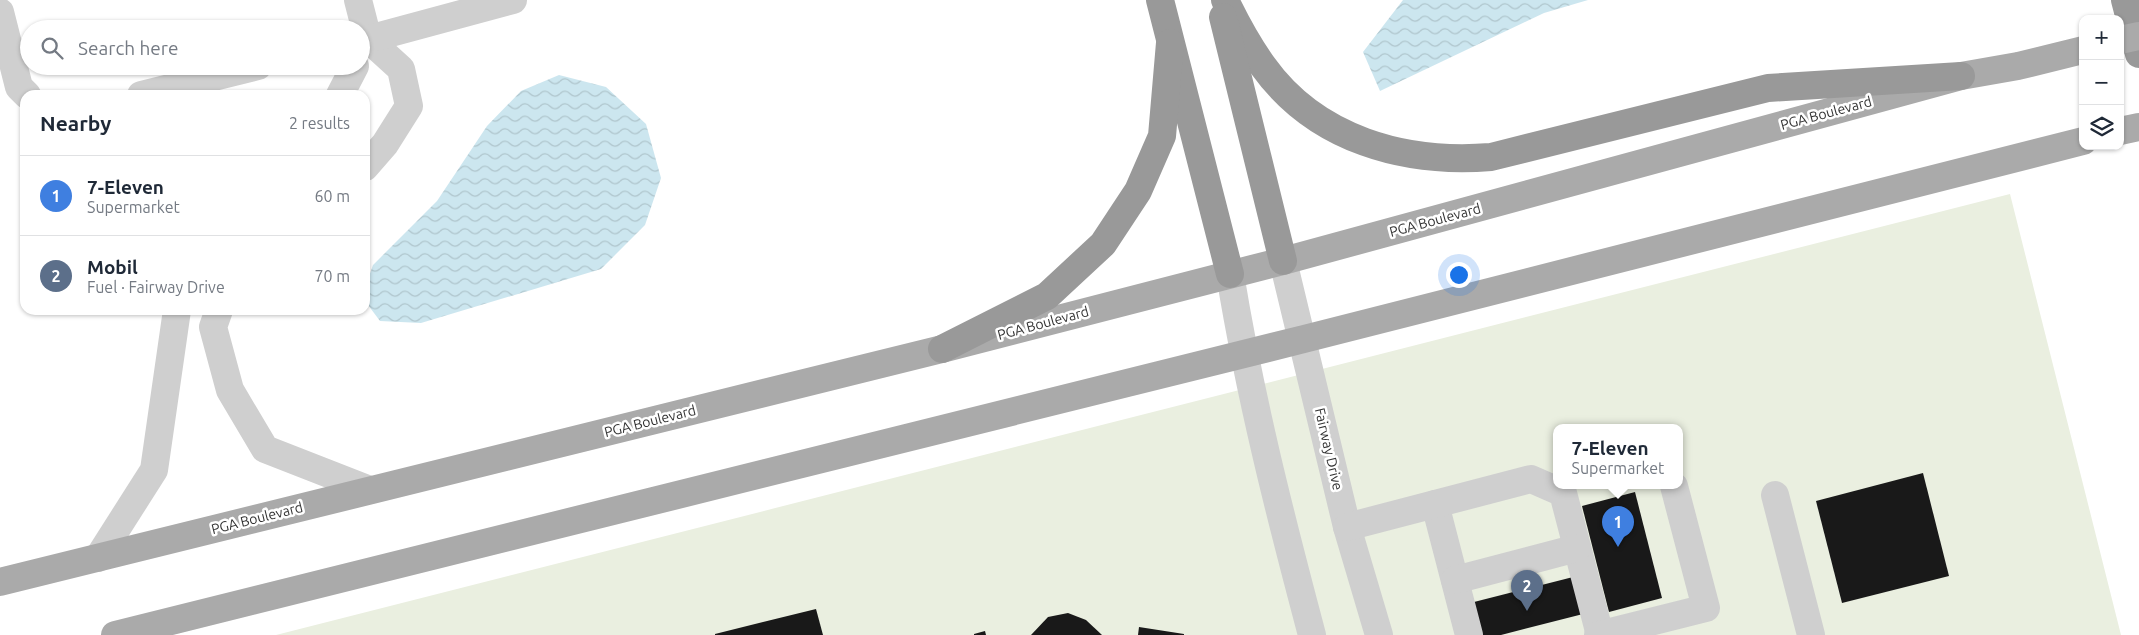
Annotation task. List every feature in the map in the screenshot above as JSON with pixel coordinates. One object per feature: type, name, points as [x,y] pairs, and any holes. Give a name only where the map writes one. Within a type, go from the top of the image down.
[{"type":"highway","points":[[1160,0],[1230,274]]},
{"type":"highway","points":[[1218,0],[1283,261]]},
{"type":"highway","points":[[1225,0],[1238,28],[1263,67],[1294,100],[1322,122],[1351,137],[1381,149],[1420,157],[1459,160],[1492,157],[1768,88],[1961,76]]},
{"type":"highway","points":[[2125,0],[2139,54]]},
{"type":"highway","points":[[942,349],[1047,296],[1103,244],[1138,191],[1162,136],[1170,43]]},
{"type":"main road","points":[[2124,39],[2139,36]]},
{"type":"main road","name":"PGA Boulevard","points":[[0,582],[942,349],[1283,261],[1961,76],[2018,66],[2079,51]]},
{"type":"main road","points":[[2124,130],[2139,127]]},
{"type":"main road","points":[[115,635],[1304,339],[2079,142]]},
{"type":"street","points":[[358,0],[361,20]]},
{"type":"street","points":[[370,43],[513,0]]},
{"type":"street","points":[[0,12],[15,92]]},
{"type":"street","points":[[370,49],[401,69],[409,106],[385,144],[370,161]]},
{"type":"street","points":[[162,90],[222,75]]},
{"type":"street","points":[[343,90],[350,75]]},
{"type":"street","name":"Fairway Drive","points":[[1283,261],[1304,339],[1347,527],[1380,635]]},
{"type":"street","points":[[1230,274],[1243,353],[1271,481],[1312,635]]},
{"type":"street","points":[[98,558],[154,470],[177,315]]},
{"type":"street","points":[[218,315],[213,327],[230,390],[265,449],[370,490]]},
{"type":"street","points":[[1347,527],[1531,479],[1553,489]]},
{"type":"street","points":[[1554,489],[1563,493],[1600,635],[1706,608],[1675,489]]},
{"type":"street","points":[[1775,496],[1811,635]]},
{"type":"street","points":[[1435,504],[1469,635]]},
{"type":"street","points":[[1455,580],[1578,548]]},
{"type":"shaded area","points":[[2010,194],[2121,635],[276,635]]},
{"type":"water","points":[[1403,0],[1588,0],[1544,13],[1380,91],[1363,52]]},
{"type":"water","points":[[559,75],[606,87],[646,124],[661,178],[645,225],[601,269],[421,323],[380,321],[370,308],[370,274],[373,265],[437,201],[487,126],[521,91]]},
{"type":"building","points":[[1923,473],[1949,576],[1842,603],[1816,501]]},
{"type":"building","points":[[1635,492],[1662,598],[1609,612],[1582,506]]},
{"type":"building","points":[[1577,576],[1587,613],[1501,635],[1482,635],[1474,602]]},
{"type":"building","points":[[816,609],[823,635],[715,635],[715,634]]},
{"type":"building","points":[[1068,613],[1086,620],[1102,635],[1031,635],[1048,617]]},
{"type":"building","points":[[1139,627],[1184,634],[1184,635],[1138,635]]},
{"type":"building","points":[[985,631],[986,635],[974,635],[974,634]]},
{"type":"place","name":"7-Eleven","points":[[1618,547]]},
{"type":"place","name":"Mobil","points":[[1527,611]]}]
